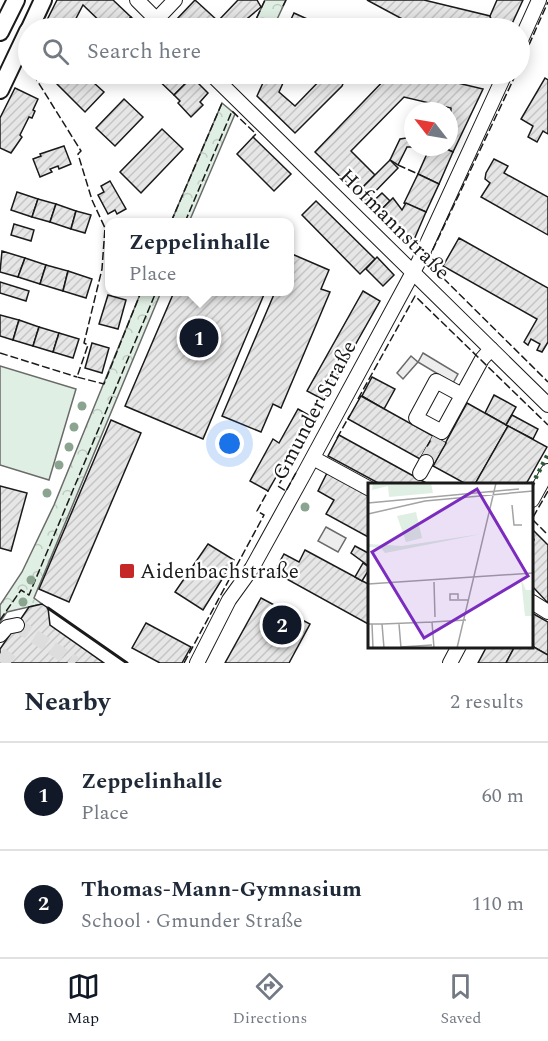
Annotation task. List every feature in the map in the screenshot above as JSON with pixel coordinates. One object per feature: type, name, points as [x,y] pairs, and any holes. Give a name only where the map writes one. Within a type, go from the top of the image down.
[{"type":"main road","points":[[1,26],[16,0]]},
{"type":"main road","points":[[35,18],[43,0]]},
{"type":"main road","points":[[0,90],[18,53]]},
{"type":"street","points":[[137,0],[155,18]]},
{"type":"street","points":[[530,19],[539,0]]},
{"type":"street","points":[[166,18],[176,4]]},
{"type":"street","name":"Hofmannstraße","points":[[221,84],[548,405]]},
{"type":"street","name":"Gmunder Straße","points":[[196,663],[230,600],[252,568],[413,272],[500,84]]},
{"type":"street","points":[[462,395],[436,381],[416,418],[441,435],[483,356],[491,349]]},
{"type":"street","points":[[313,458],[368,488]]},
{"type":"street","points":[[533,497],[548,471]]},
{"type":"street","points":[[533,603],[548,612]]},
{"type":"street","points":[[0,635],[7,627],[17,625]]},
{"type":"street","points":[[450,663],[458,648]]},
{"type":"green space","points":[[265,0],[286,0],[278,18],[257,18]]},
{"type":"green space","points":[[222,103],[235,114],[191,218],[173,218]]},
{"type":"green space","points":[[139,296],[159,296],[34,598],[42,604],[7,612],[0,622],[0,605],[22,572],[54,505]]},
{"type":"green space","points":[[0,366],[76,389],[49,480],[0,465]]},
{"type":"shaded area","points":[[423,353],[458,374],[453,383],[418,362]]},
{"type":"shaded area","points":[[411,356],[418,362],[403,379],[397,373]]},
{"type":"shaded area","points":[[326,527],[346,538],[338,552],[318,541]]},
{"type":"building","points":[[57,0],[113,0],[131,17],[97,18],[83,5],[76,18],[48,18]]},
{"type":"building","points":[[195,0],[215,18],[178,18]]},
{"type":"building","points":[[238,0],[257,0],[261,7],[248,18],[221,18]]},
{"type":"building","points":[[367,0],[424,0],[491,18],[400,18]]},
{"type":"building","points":[[497,0],[523,0],[515,18],[491,18]]},
{"type":"building","points":[[294,13],[305,18],[292,18]]},
{"type":"building","points":[[545,78],[548,80],[548,134],[543,131],[537,142],[528,137],[533,126],[521,119]]},
{"type":"building","points":[[57,84],[95,84],[104,92],[85,112]]},
{"type":"building","points":[[162,84],[185,84],[174,95]]},
{"type":"building","points":[[185,84],[199,84],[208,93],[200,102],[203,105],[191,117],[174,95]]},
{"type":"building","points":[[262,84],[283,84],[279,92],[295,106],[316,84],[343,84],[295,133],[257,96]]},
{"type":"building","points":[[380,84],[462,84],[483,89],[458,142],[458,102],[425,102],[404,97],[351,151],[375,175],[357,193],[315,152]]},
{"type":"building","points":[[15,88],[38,99],[32,118],[29,117],[20,135],[22,137],[11,153],[0,148],[0,118]]},
{"type":"building","points":[[124,99],[143,117],[115,146],[96,128]]},
{"type":"building","points":[[162,129],[183,149],[141,193],[120,172]]},
{"type":"building","points":[[253,137],[291,174],[274,191],[237,154]]},
{"type":"building","points":[[404,138],[404,153],[398,165],[390,160],[400,139]]},
{"type":"building","points":[[64,146],[71,164],[59,169],[58,166],[50,169],[52,172],[40,177],[33,159],[41,156],[40,154]]},
{"type":"building","points":[[426,156],[451,156],[439,184],[418,174]]},
{"type":"building","points":[[494,159],[508,166],[504,173],[548,197],[548,235],[481,197],[490,183],[485,179],[486,173]]},
{"type":"building","points":[[390,160],[398,168],[366,201],[357,193]]},
{"type":"building","points":[[418,174],[439,184],[426,212],[404,203]]},
{"type":"building","points":[[110,181],[126,209],[117,214],[115,210],[108,214],[98,195],[104,192],[101,186]]},
{"type":"building","points":[[17,192],[38,199],[32,217],[11,210]]},
{"type":"building","points":[[382,193],[390,201],[377,214],[368,206]]},
{"type":"building","points":[[393,198],[402,210],[406,203],[426,212],[413,242],[406,243],[377,214]]},
{"type":"building","points":[[38,199],[56,204],[50,222],[32,217]]},
{"type":"building","points":[[316,201],[375,259],[360,274],[302,215]]},
{"type":"building","points":[[56,204],[76,211],[71,229],[50,222]]},
{"type":"building","points":[[76,211],[91,215],[85,233],[71,229]]},
{"type":"building","points":[[14,224],[34,230],[31,241],[11,235]]},
{"type":"building","points":[[459,238],[548,288],[548,342],[542,352],[537,350],[540,344],[531,339],[528,345],[524,342],[537,319],[443,266]]},
{"type":"building","points":[[2,251],[25,258],[18,277],[0,272]]},
{"type":"building","points":[[294,255],[329,270],[321,289],[330,292],[281,408],[273,404],[261,432],[222,416],[273,296],[294,296]]},
{"type":"building","points":[[377,257],[394,275],[383,286],[366,269]]},
{"type":"building","points":[[25,258],[46,265],[40,284],[18,277]]},
{"type":"building","points":[[46,265],[68,271],[63,291],[40,284]]},
{"type":"building","points":[[68,271],[92,279],[86,298],[63,291]]},
{"type":"building","points":[[0,282],[29,291],[26,301],[0,293]]},
{"type":"building","points":[[363,291],[380,301],[324,400],[307,391]]},
{"type":"building","points":[[108,296],[126,300],[118,329],[99,324]]},
{"type":"building","points":[[172,296],[263,296],[203,439],[125,406]]},
{"type":"building","points":[[0,315],[19,320],[13,340],[0,336]]},
{"type":"building","points":[[19,320],[39,327],[33,346],[13,340]]},
{"type":"building","points":[[39,327],[59,333],[53,352],[33,346]]},
{"type":"building","points":[[59,333],[79,339],[73,358],[53,352]]},
{"type":"building","points":[[92,343],[109,348],[102,373],[85,368]]},
{"type":"building","points":[[372,377],[395,389],[384,409],[362,396]]},
{"type":"building","points":[[494,395],[516,407],[506,425],[485,413]]},
{"type":"building","points":[[361,396],[433,436],[420,459],[348,419]]},
{"type":"building","points":[[467,403],[508,426],[476,483],[464,483],[433,466]]},
{"type":"building","points":[[298,409],[314,418],[296,452],[292,449],[268,491],[250,481],[273,439],[279,443]]},
{"type":"building","points":[[512,415],[538,429],[533,439],[506,425]]},
{"type":"building","points":[[111,420],[141,433],[69,602],[39,589]]},
{"type":"building","points":[[508,426],[547,447],[527,483],[476,483]]},
{"type":"building","points":[[339,435],[426,483],[378,483],[328,456]]},
{"type":"building","points":[[433,436],[446,443],[433,466],[420,459]]},
{"type":"building","points":[[327,473],[368,495],[368,537],[326,514],[334,500],[318,491]]},
{"type":"building","points":[[0,486],[27,493],[11,551],[0,548]]},
{"type":"building","points":[[533,532],[548,545],[548,603],[533,587]]},
{"type":"building","points":[[208,544],[234,560],[203,610],[175,592]]},
{"type":"building","points":[[355,546],[368,553],[368,566],[351,553]]},
{"type":"building","points":[[305,550],[368,584],[368,624],[274,572],[284,554],[299,562]]},
{"type":"building","points":[[363,563],[368,567],[362,581],[355,577]]},
{"type":"building","points":[[261,598],[310,624],[289,663],[225,663]]},
{"type":"building","points":[[42,604],[48,608],[50,625],[104,663],[0,663],[0,649],[29,607]]},
{"type":"building","points":[[533,614],[548,622],[548,655],[533,647]]},
{"type":"building","points":[[146,623],[191,647],[182,663],[160,663],[132,648]]},
{"type":"building","points":[[533,647],[548,655],[548,663],[506,663],[514,648]]},
{"type":"building","points":[[486,648],[514,648],[506,663],[478,663]]},
{"type":"tunnel","points":[[426,462],[439,439]]},
{"type":"tunnel","points":[[17,625],[75,663]]},
{"type":"tunnel","points":[[0,654],[13,663]]},
{"type":"hedge","points":[[533,483],[548,454]]},
{"type":"fence","points":[[257,18],[265,0]]},
{"type":"fence","points":[[283,6],[286,0]]},
{"type":"fence","points":[[530,42],[548,2]]},
{"type":"fence","points":[[39,84],[81,151],[78,154],[92,200],[105,228]]},
{"type":"fence","points":[[511,84],[427,262],[548,382]]},
{"type":"fence","points":[[173,218],[222,103]]},
{"type":"fence","points":[[187,218],[232,111],[256,134],[253,137]]},
{"type":"fence","points":[[398,165],[418,174]]},
{"type":"fence","points":[[105,228],[102,269],[84,343],[88,345],[77,377],[104,384],[139,296]]},
{"type":"fence","points":[[0,620],[21,590],[29,595],[154,296]]},
{"type":"fence","points":[[358,399],[415,296],[548,425]]},
{"type":"fence","points":[[0,353],[77,377]]},
{"type":"fence","points":[[337,438],[350,415]]},
{"type":"fence","points":[[289,467],[278,486],[286,491],[297,471]]},
{"type":"fence","points":[[184,663],[264,515],[257,511],[268,491]]},
{"type":"fence","points":[[533,517],[548,491]]},
{"type":"fence","points":[[533,520],[548,535]]},
{"type":"wall","points":[[48,608],[127,663]]},
{"type":"place","name":"Zeppelinhalle","points":[[199,338]]},
{"type":"place","name":"Aidenbachstraße","points":[[127,571]]},
{"type":"place","name":"Thomas-Mann-Gymnasium","points":[[282,625]]}]
